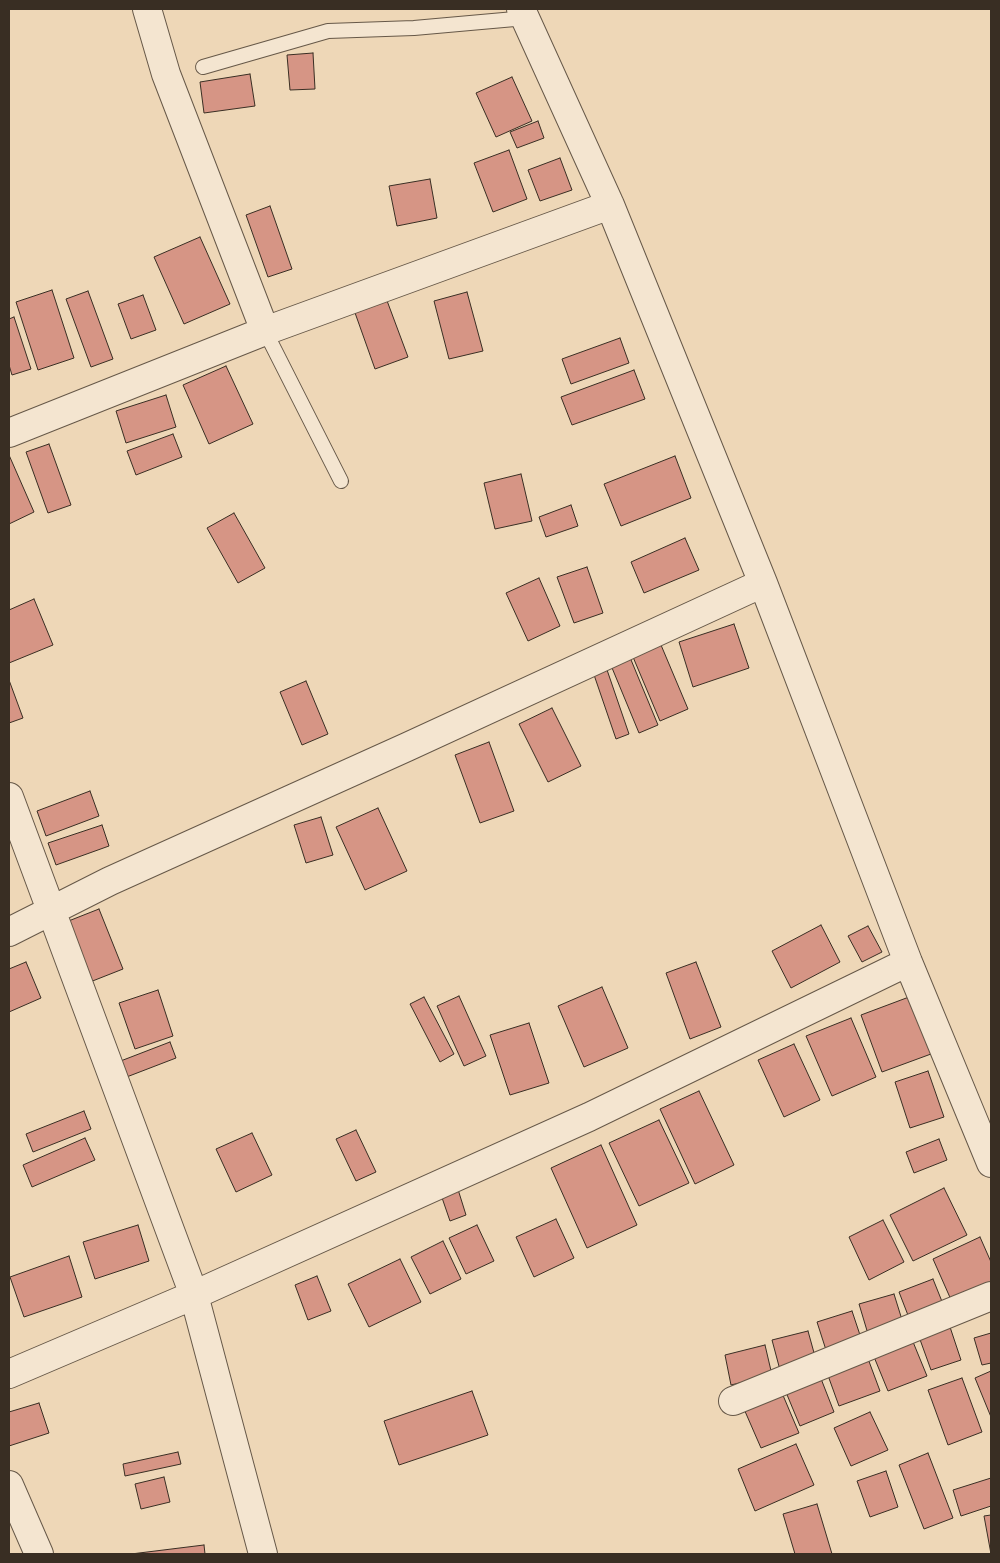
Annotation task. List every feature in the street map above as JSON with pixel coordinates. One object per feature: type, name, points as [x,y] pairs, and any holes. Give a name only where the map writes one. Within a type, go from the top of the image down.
[{"type":"street","points":[[147,9],[166,74],[264,331]]},
{"type":"street","points":[[523,13],[610,205],[764,583],[908,962],[991,1163]]},
{"type":"street","points":[[9,433],[264,331],[610,205]]},
{"type":"street","points":[[9,932],[110,881],[407,748],[764,583]]},
{"type":"street","points":[[9,797],[194,1295],[263,1554]]},
{"type":"street","points":[[9,1374],[194,1295],[589,1117],[908,962]]},
{"type":"street","points":[[733,1401],[991,1296]]},
{"type":"street","points":[[9,1486],[39,1554]]},
{"type":"lane","points":[[203,68],[328,31],[414,28],[523,13]]},
{"type":"lane","points":[[264,331],[341,481]]},
{"type":"building","points":[[313,53],[315,89],[290,90],[287,55]]},
{"type":"building","points":[[250,74],[255,106],[204,113],[200,82]]},
{"type":"building","points":[[512,77],[532,121],[496,137],[476,93]]},
{"type":"building","points":[[538,121],[544,138],[517,148],[510,132]]},
{"type":"building","points":[[509,150],[527,199],[493,212],[474,163]]},
{"type":"building","points":[[560,158],[572,190],[540,201],[528,170]]},
{"type":"building","points":[[430,179],[437,218],[397,226],[389,186]]},
{"type":"building","points":[[270,206],[292,269],[268,277],[246,215]]},
{"type":"building","points":[[200,237],[230,304],[184,324],[154,257]]},
{"type":"building","points":[[52,290],[74,358],[38,370],[16,302]]},
{"type":"building","points":[[88,291],[113,359],[91,367],[66,299]]},
{"type":"building","points":[[467,292],[483,351],[449,359],[434,301]]},
{"type":"building","points":[[143,295],[156,330],[131,339],[118,304]]},
{"type":"building","points":[[386,298],[408,357],[375,369],[354,310]]},
{"type":"building","points":[[14,317],[31,369],[12,375],[9,365],[9,319]]},
{"type":"building","points":[[620,338],[629,363],[571,384],[562,359]]},
{"type":"building","points":[[226,366],[253,424],[209,444],[183,385]]},
{"type":"building","points":[[634,370],[645,399],[572,425],[561,397]]},
{"type":"building","points":[[166,395],[176,427],[126,443],[116,411]]},
{"type":"building","points":[[173,434],[182,457],[136,475],[127,451]]},
{"type":"building","points":[[49,444],[71,505],[48,513],[26,452]]},
{"type":"building","points":[[9,455],[34,512],[9,524]]},
{"type":"building","points":[[675,456],[691,498],[621,526],[604,484]]},
{"type":"building","points":[[521,474],[532,521],[495,529],[484,483]]},
{"type":"building","points":[[571,505],[578,526],[546,537],[539,517]]},
{"type":"building","points":[[234,513],[265,568],[238,583],[207,528]]},
{"type":"building","points":[[685,538],[699,570],[644,593],[631,562]]},
{"type":"building","points":[[587,567],[603,613],[574,623],[557,577]]},
{"type":"building","points":[[539,578],[560,626],[528,641],[506,593]]},
{"type":"building","points":[[34,599],[53,645],[9,663],[9,610]]},
{"type":"building","points":[[734,624],[749,668],[693,687],[679,642]]},
{"type":"building","points":[[661,645],[688,709],[660,721],[633,657]]},
{"type":"building","points":[[629,655],[658,725],[639,733],[610,663]]},
{"type":"building","points":[[605,664],[629,734],[616,739],[592,669]]},
{"type":"building","points":[[9,680],[23,718],[9,723]]},
{"type":"building","points":[[306,681],[328,734],[302,745],[280,692]]},
{"type":"building","points":[[552,708],[581,766],[548,782],[519,724]]},
{"type":"building","points":[[489,742],[514,811],[480,823],[455,755]]},
{"type":"building","points":[[90,791],[99,816],[46,836],[37,811]]},
{"type":"building","points":[[378,808],[407,871],[365,890],[336,827]]},
{"type":"building","points":[[321,817],[333,855],[306,863],[294,825]]},
{"type":"building","points":[[102,825],[109,846],[56,865],[48,843]]},
{"type":"building","points":[[99,909],[123,969],[90,982],[66,922]]},
{"type":"building","points":[[821,925],[840,962],[791,988],[772,951]]},
{"type":"building","points":[[868,926],[882,952],[862,962],[848,936]]},
{"type":"building","points":[[26,962],[41,998],[9,1012],[9,969]]},
{"type":"building","points":[[696,962],[721,1027],[690,1039],[666,973]]},
{"type":"building","points":[[602,987],[628,1048],[584,1067],[558,1006]]},
{"type":"building","points":[[158,990],[173,1036],[135,1049],[119,1003]]},
{"type":"building","points":[[459,996],[486,1056],[464,1066],[437,1006]]},
{"type":"building","points":[[424,997],[454,1054],[440,1062],[410,1004]]},
{"type":"building","points":[[909,997],[931,1054],[882,1072],[861,1015]]},
{"type":"building","points":[[851,1018],[876,1077],[832,1096],[806,1036]]},
{"type":"building","points":[[529,1023],[549,1083],[510,1095],[490,1035]]},
{"type":"building","points":[[170,1042],[176,1058],[124,1078],[118,1062]]},
{"type":"building","points":[[794,1044],[820,1100],[784,1117],[758,1060]]},
{"type":"building","points":[[928,1071],[944,1117],[910,1128],[895,1082]]},
{"type":"building","points":[[699,1091],[734,1165],[695,1184],[660,1109]]},
{"type":"building","points":[[84,1111],[91,1129],[33,1152],[26,1134]]},
{"type":"building","points":[[659,1120],[689,1183],[639,1206],[609,1143]]},
{"type":"building","points":[[356,1130],[376,1172],[356,1181],[336,1139]]},
{"type":"building","points":[[252,1133],[272,1175],[236,1192],[216,1149]]},
{"type":"building","points":[[85,1138],[95,1160],[32,1187],[23,1165]]},
{"type":"building","points":[[939,1139],[947,1160],[914,1173],[906,1152]]},
{"type":"building","points":[[601,1145],[637,1225],[587,1248],[551,1168]]},
{"type":"building","points":[[456,1183],[466,1215],[450,1221],[439,1189]]},
{"type":"building","points":[[944,1188],[967,1235],[913,1261],[890,1215]]},
{"type":"building","points":[[556,1219],[574,1258],[534,1277],[516,1237]]},
{"type":"building","points":[[883,1220],[904,1262],[869,1280],[849,1237]]},
{"type":"building","points":[[138,1225],[149,1261],[95,1279],[83,1242]]},
{"type":"building","points":[[477,1225],[494,1261],[466,1274],[449,1238]]},
{"type":"building","points":[[980,1237],[991,1262],[991,1284],[952,1302],[933,1259]]},
{"type":"building","points":[[443,1241],[461,1279],[430,1294],[411,1257]]},
{"type":"building","points":[[69,1256],[82,1297],[24,1317],[10,1277]]},
{"type":"building","points":[[400,1259],[421,1302],[369,1327],[348,1284]]},
{"type":"building","points":[[317,1276],[331,1311],[308,1320],[295,1285]]},
{"type":"building","points":[[933,1279],[945,1309],[911,1323],[899,1292]]},
{"type":"building","points":[[894,1294],[903,1323],[868,1334],[859,1304]]},
{"type":"building","points":[[852,1311],[861,1338],[826,1350],[817,1322]]},
{"type":"building","points":[[949,1324],[961,1360],[931,1370],[918,1334]]},
{"type":"building","points":[[808,1331],[816,1360],[780,1370],[772,1340]]},
{"type":"building","points":[[991,1333],[991,1363],[982,1365],[974,1338]]},
{"type":"building","points":[[911,1337],[927,1376],[888,1391],[872,1352]]},
{"type":"building","points":[[765,1345],[772,1375],[731,1385],[725,1355]]},
{"type":"building","points":[[867,1356],[880,1391],[839,1406],[826,1370]]},
{"type":"building","points":[[818,1371],[834,1412],[800,1426],[783,1385]]},
{"type":"building","points":[[991,1371],[991,1417],[975,1378]]},
{"type":"building","points":[[962,1378],[982,1432],[948,1445],[928,1390]]},
{"type":"building","points":[[472,1391],[488,1435],[399,1465],[384,1421]]},
{"type":"building","points":[[782,1393],[799,1433],[761,1448],[744,1409]]},
{"type":"building","points":[[39,1403],[49,1433],[9,1446],[9,1412]]},
{"type":"building","points":[[870,1412],[888,1450],[851,1466],[834,1428]]},
{"type":"building","points":[[796,1444],[814,1485],[755,1511],[738,1469]]},
{"type":"building","points":[[178,1452],[181,1464],[125,1476],[123,1464]]},
{"type":"building","points":[[928,1453],[953,1518],[924,1529],[899,1465]]},
{"type":"building","points":[[886,1471],[898,1507],[870,1517],[857,1481]]},
{"type":"building","points":[[164,1477],[170,1502],[141,1509],[135,1484]]},
{"type":"building","points":[[991,1478],[991,1506],[961,1516],[953,1490]]},
{"type":"building","points":[[817,1504],[832,1554],[795,1554],[783,1514]]},
{"type":"building","points":[[991,1515],[991,1554],[984,1516]]},
{"type":"building","points":[[204,1545],[205,1554],[131,1554]]}]
